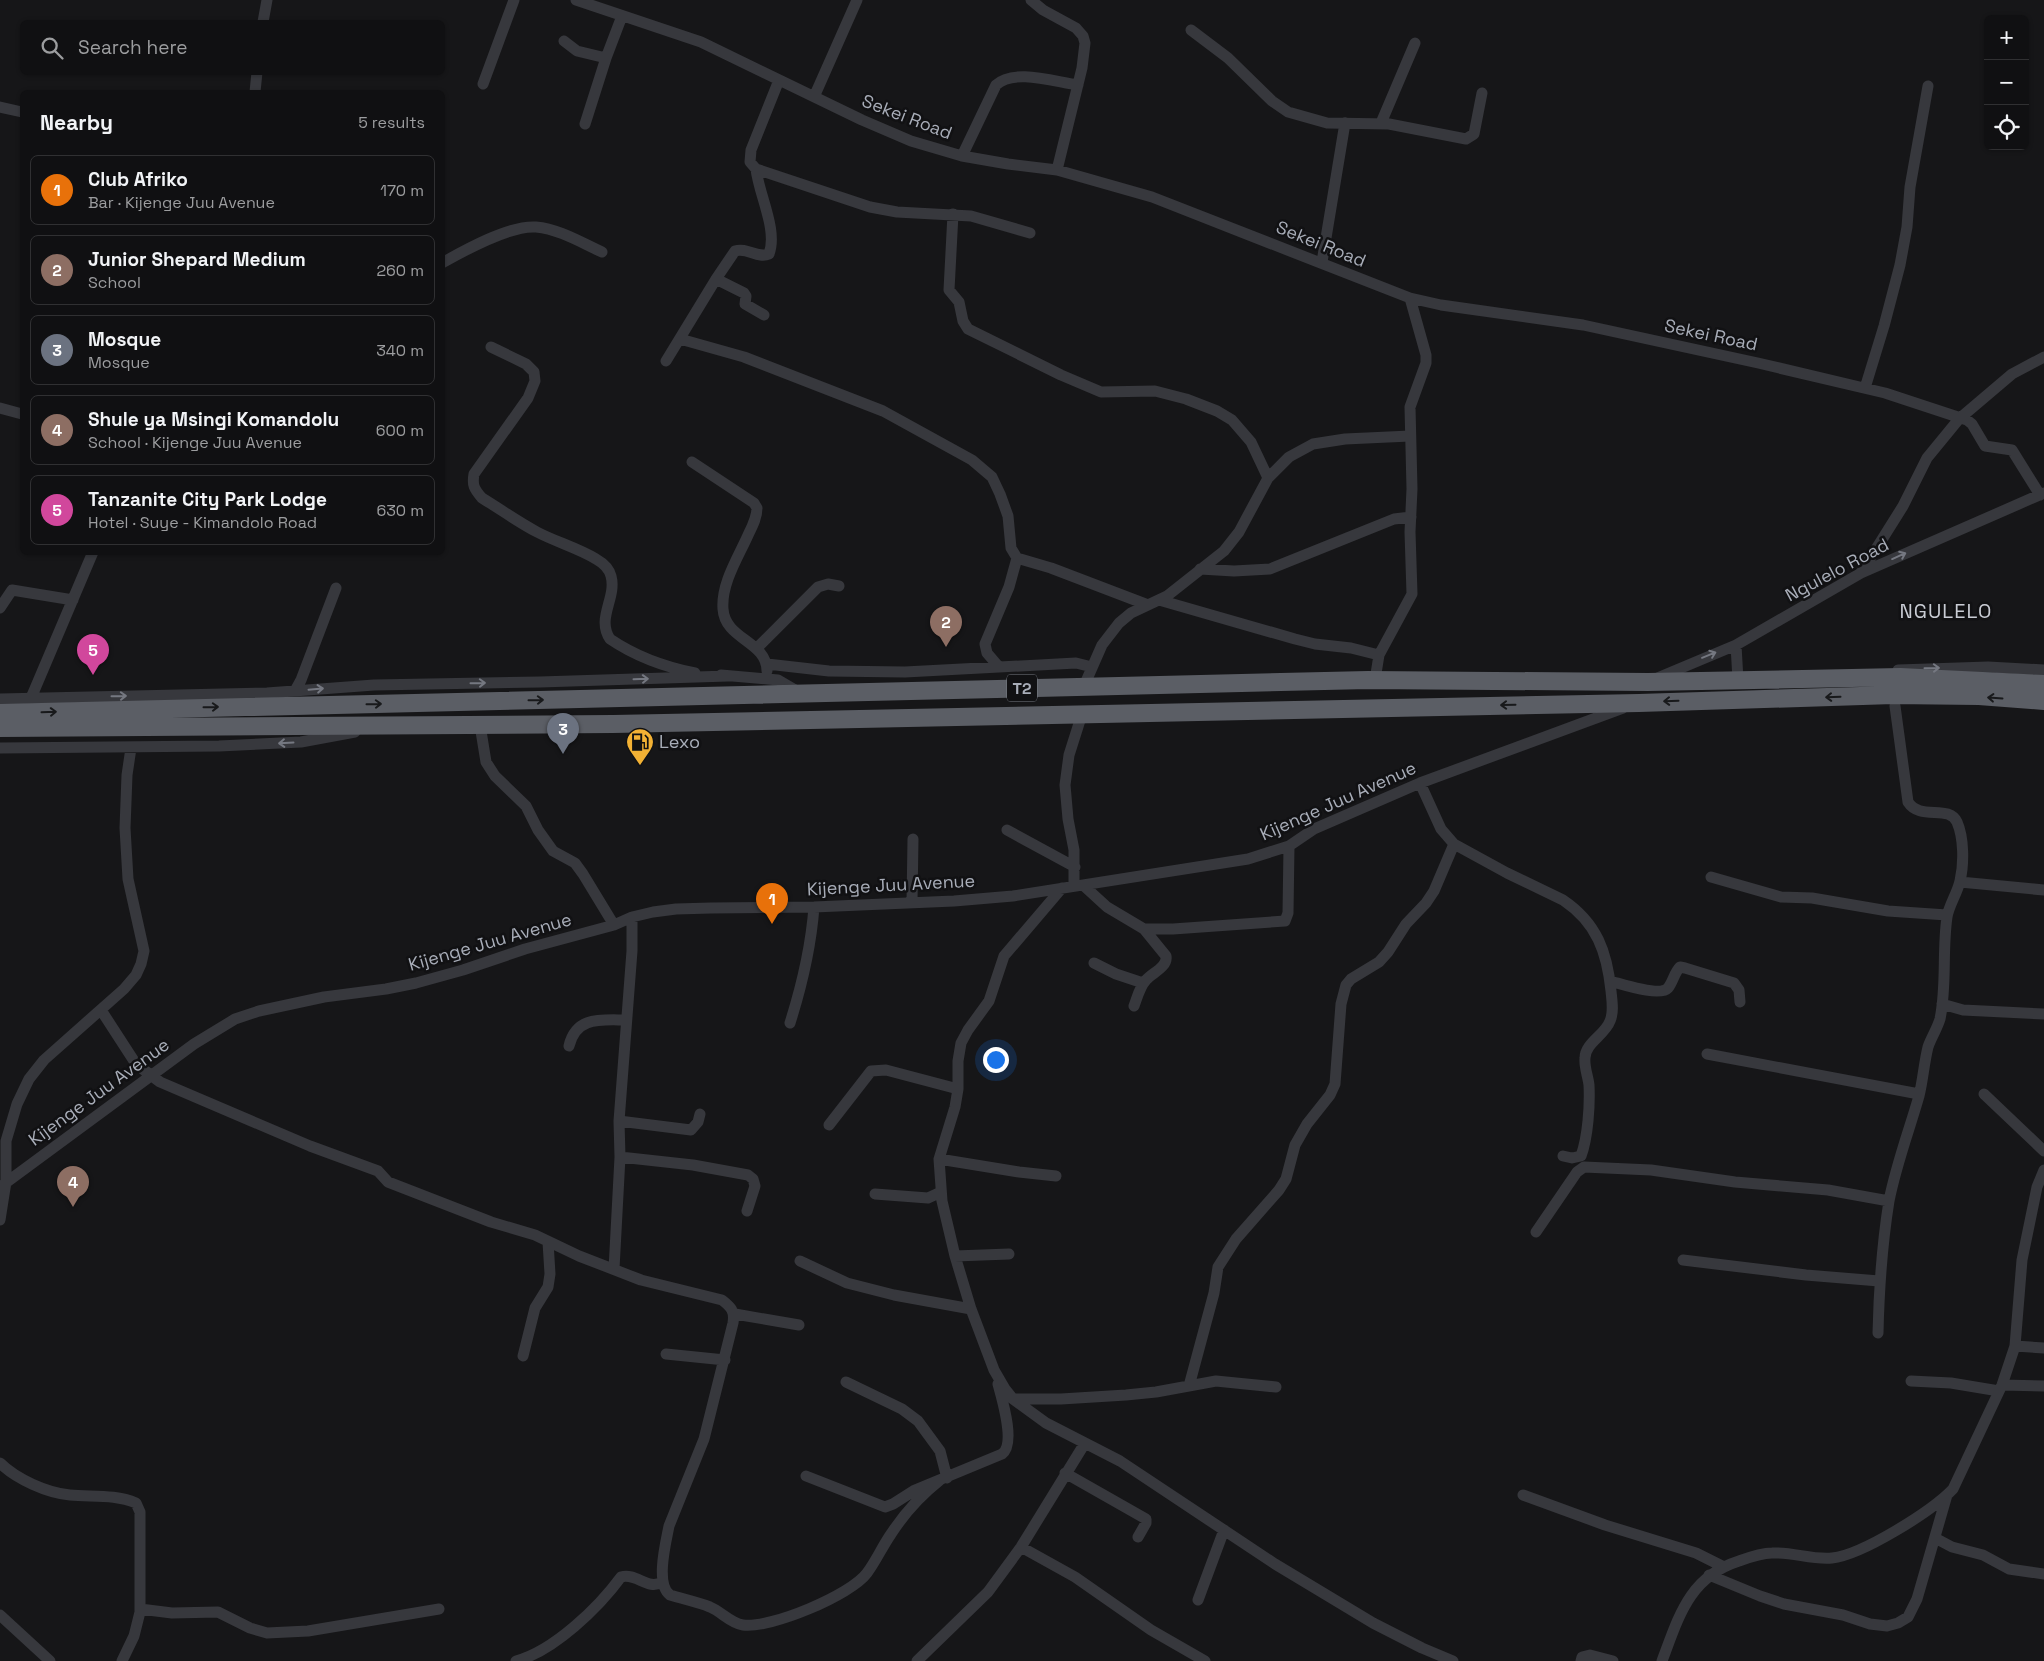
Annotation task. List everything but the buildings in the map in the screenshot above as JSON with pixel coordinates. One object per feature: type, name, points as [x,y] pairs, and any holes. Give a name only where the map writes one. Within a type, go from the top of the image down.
[{"type":"highway","name":"T2","points":[[0,713],[1372,680],[1648,682],[1900,677],[2044,684]]},
{"type":"highway","points":[[1365,708],[1372,680]]},
{"type":"highway","points":[[1437,706],[1439,680]]},
{"type":"highway","name":"T2","points":[[0,728],[480,725],[1365,708],[1893,695],[1979,696],[2044,701]]},
{"type":"street","points":[[263,20],[267,0]]},
{"type":"street","points":[[483,84],[514,0]]},
{"type":"street","name":"Sekei Road","points":[[576,0],[701,42],[814,97],[911,141],[962,156],[1057,170],[1152,197],[1410,298],[1450,306],[1584,325],[1865,388],[1920,404],[1972,424],[1985,446],[2012,450],[2042,494]]},
{"type":"street","points":[[814,97],[857,0]]},
{"type":"street","points":[[1031,0],[1043,10],[1076,28],[1083,36],[1085,55],[1057,170]]},
{"type":"street","points":[[585,124],[606,58],[622,16]]},
{"type":"street","points":[[1191,30],[1228,58],[1272,101],[1288,112],[1327,123],[1381,123],[1466,139],[1474,134],[1482,93]]},
{"type":"street","points":[[564,41],[577,51],[606,58]]},
{"type":"street","points":[[1381,123],[1415,43]]},
{"type":"street","points":[[255,90],[257,75]]},
{"type":"street","points":[[962,156],[996,85],[1002,80],[1018,75],[1078,85]]},
{"type":"street","points":[[779,80],[751,150],[750,162],[756,169],[829,195],[870,207],[897,212],[971,216],[1030,233]]},
{"type":"street","points":[[1865,388],[1900,265],[1907,227],[1910,187],[1928,86]]},
{"type":"street","points":[[0,107],[20,112]]},
{"type":"street","points":[[1322,262],[1345,123]]},
{"type":"street","points":[[666,361],[716,279],[737,250],[763,256],[768,255],[770,251],[771,228],[758,184],[756,169]]},
{"type":"street","points":[[953,214],[949,290],[959,302],[963,321],[968,329],[1061,375],[1101,392],[1155,391],[1186,399],[1217,411],[1232,420],[1251,442],[1268,478]]},
{"type":"street","points":[[445,261],[486,240],[521,229],[535,227],[555,232],[602,252]]},
{"type":"street","points":[[716,279],[745,294],[745,304],[764,315]]},
{"type":"street","points":[[1372,680],[1379,655],[1412,594],[1410,407],[1426,363],[1426,355],[1410,298]]},
{"type":"street","points":[[680,339],[744,357],[883,411],[972,460],[992,477],[1008,516],[1011,548],[1016,558],[1009,587],[985,644],[987,653],[1000,666]]},
{"type":"street","points":[[491,347],[526,364],[534,372],[535,381],[528,398],[474,474],[472,484],[474,490],[482,498],[537,532],[604,565],[611,576],[612,585],[604,624],[610,639],[670,667],[728,676],[767,678],[788,684],[802,694]]},
{"type":"street","points":[[1862,573],[1903,506],[1927,458],[1959,419],[2012,374],[2044,357]]},
{"type":"street","points":[[0,408],[20,413]]},
{"type":"street","points":[[1084,686],[1102,645],[1118,623],[1131,613],[1159,600],[1233,542],[1268,478],[1289,457],[1313,444],[1410,436]]},
{"type":"street","points":[[692,462],[754,502],[757,508],[755,520],[727,582],[723,607],[724,616],[732,631],[757,648],[767,664],[767,678]]},
{"type":"street","name":"Ngulelo Road","points":[[1648,682],[1736,644],[1862,573],[2042,494]]},
{"type":"street","points":[[1200,569],[1234,571],[1270,569],[1394,519],[1411,517]]},
{"type":"street","points":[[31,698],[92,555]]},
{"type":"street","points":[[1016,558],[1051,568],[1148,605]]},
{"type":"street","points":[[757,648],[818,587],[828,584],[839,586]]},
{"type":"street","points":[[295,691],[301,680],[336,588]]},
{"type":"street","points":[[0,608],[12,590],[73,600]]},
{"type":"street","points":[[1159,600],[1302,641],[1352,648],[1379,655]]},
{"type":"street","points":[[1736,644],[1738,680]]},
{"type":"street","points":[[767,664],[838,671],[905,672],[1000,666],[1035,667],[1080,663],[1092,667]]},
{"type":"street","points":[[1831,677],[1919,668],[1988,667],[2044,670]]},
{"type":"street","points":[[0,699],[295,691],[374,685],[728,676]]},
{"type":"street","name":"Kijenge Juu Avenue","points":[[3,1184],[218,1028],[243,1016],[297,1003],[416,983],[463,970],[525,949],[614,925],[632,917],[676,909],[814,907],[1013,896],[1234,862],[1289,846],[1331,821],[1420,783],[1639,702]]},
{"type":"street","points":[[1878,1333],[1879,1281],[1890,1201],[1901,1152],[1919,1094],[1929,1046],[1938,1024],[1942,1004],[1947,915],[1960,882],[1961,844],[1956,819],[1952,815],[1916,810],[1911,808],[1908,802],[1894,706]]},
{"type":"street","points":[[1082,714],[1069,755],[1065,785],[1078,885],[1107,908],[1144,929],[1166,956],[1167,960],[1143,983],[1134,1006]]},
{"type":"street","points":[[480,725],[486,762],[495,776],[526,806],[538,830],[553,851],[575,863],[614,925]]},
{"type":"street","points":[[0,748],[131,748],[301,742],[386,726]]},
{"type":"street","points":[[0,1220],[6,1141],[17,1104],[29,1079],[44,1060],[101,1010],[136,975],[144,951],[139,923],[131,897],[126,856],[126,775],[131,748]]},
{"type":"street","points":[[1420,783],[1440,829],[1454,844],[1507,873],[1563,900],[1576,909],[1602,946],[1610,981],[1613,1009],[1610,1021],[1600,1036],[1586,1051],[1585,1059],[1589,1086],[1586,1144],[1581,1156],[1572,1158],[1563,1156]]},
{"type":"street","points":[[1007,830],[1075,867]]},
{"type":"street","points":[[912,902],[914,839]]},
{"type":"street","points":[[1189,1386],[1214,1293],[1218,1267],[1236,1239],[1279,1190],[1286,1178],[1295,1145],[1307,1124],[1330,1095],[1335,1084],[1341,1004],[1346,985],[1351,979],[1379,962],[1388,952],[1406,924],[1426,903],[1434,891],[1454,844]]},
{"type":"street","points":[[1144,929],[1173,930],[1285,922],[1288,913],[1289,846]]},
{"type":"street","points":[[1711,878],[1781,897],[1812,898],[1888,911],[1947,915]]},
{"type":"street","points":[[1960,882],[2044,890]]},
{"type":"street","points":[[806,1476],[882,1506],[893,1504],[915,1490],[1002,1454],[1006,1450],[1008,1443],[1005,1409],[994,1370],[971,1309],[955,1256],[941,1192],[939,1159],[953,1114],[958,1089],[958,1061],[961,1043],[989,1001],[1004,956],[1062,888]]},
{"type":"street","points":[[790,1023],[808,957],[814,907]]},
{"type":"street","points":[[614,1269],[620,1157],[619,1121],[632,951],[632,917]]},
{"type":"street","points":[[1094,963],[1116,974],[1143,983]]},
{"type":"street","points":[[1610,981],[1654,992],[1663,991],[1668,988],[1680,967],[1734,983],[1739,990],[1740,1002]]},
{"type":"street","points":[[1942,1004],[1971,1010],[2044,1014]]},
{"type":"street","points":[[101,1010],[136,1064],[160,1082],[310,1146],[378,1171],[388,1182],[491,1222],[535,1235],[641,1280],[722,1300],[731,1307],[734,1314],[725,1360],[700,1452],[670,1526],[665,1548],[662,1582],[665,1591],[670,1595],[709,1607],[733,1622],[743,1625],[756,1624],[795,1614],[847,1591],[862,1580],[891,1534],[912,1506],[943,1479]]},
{"type":"street","points":[[569,1046],[574,1033],[582,1024],[596,1021],[626,1020]]},
{"type":"street","points":[[1707,1054],[1919,1094]]},
{"type":"street","points":[[829,1125],[871,1071],[886,1070],[958,1089]]},
{"type":"street","points":[[1984,1094],[2044,1151]]},
{"type":"street","points":[[619,1121],[691,1130],[698,1122],[700,1114]]},
{"type":"street","points":[[620,1157],[693,1165],[748,1175],[753,1179],[755,1186],[747,1211]]},
{"type":"street","points":[[939,1159],[1056,1176]]},
{"type":"street","points":[[1536,1232],[1576,1172],[1584,1167],[1651,1170],[1735,1182],[1828,1190],[1890,1201]]},
{"type":"street","points":[[1710,1575],[1784,1604],[1887,1626],[1898,1623],[1908,1617],[1918,1599],[1947,1496],[1957,1481],[2000,1388],[2016,1346],[2022,1260],[2037,1187],[2044,1170]]},
{"type":"street","points":[[875,1194],[928,1198],[941,1192]]},
{"type":"street","points":[[523,1356],[535,1308],[548,1288],[550,1274],[548,1242]]},
{"type":"street","points":[[955,1256],[1009,1254]]},
{"type":"street","points":[[1683,1260],[1879,1281]]},
{"type":"street","points":[[800,1261],[847,1284],[971,1309]]},
{"type":"street","points":[[734,1314],[799,1324]]},
{"type":"street","points":[[2016,1346],[2044,1348]]},
{"type":"street","points":[[666,1354],[725,1360]]},
{"type":"street","points":[[994,1370],[1005,1390],[1013,1399],[1046,1423],[1120,1461],[1275,1564],[1373,1623],[1453,1661]]},
{"type":"street","points":[[1013,1399],[1096,1397],[1156,1392],[1216,1381],[1276,1387]]},
{"type":"street","points":[[1911,1381],[2000,1388],[2044,1386]]},
{"type":"street","points":[[846,1382],[902,1409],[918,1421],[940,1451],[943,1479]]},
{"type":"street","points":[[917,1661],[988,1592],[1021,1547],[1086,1443]]},
{"type":"street","points":[[0,1462],[9,1472],[45,1488],[67,1495],[122,1497],[136,1503],[140,1512],[140,1609],[134,1636],[122,1661]]},
{"type":"street","points":[[1066,1473],[1146,1519],[1146,1523],[1138,1537]]},
{"type":"street","points":[[1522,1495],[1605,1525],[1696,1554],[1722,1566]]},
{"type":"street","points":[[1662,1661],[1676,1623],[1686,1603],[1698,1586],[1722,1566],[1760,1554],[1773,1552],[1824,1559],[1845,1557],[1914,1520],[1947,1496]]},
{"type":"street","points":[[1198,1600],[1224,1530]]},
{"type":"street","points":[[1935,1538],[1952,1547],[1983,1555],[2009,1569],[2044,1574]]},
{"type":"street","points":[[1021,1547],[1075,1577],[1151,1630],[1205,1661]]},
{"type":"street","points":[[516,1661],[528,1658],[560,1637],[596,1608],[621,1576],[630,1576],[652,1585],[662,1582]]},
{"type":"street","points":[[140,1609],[172,1612],[218,1612],[250,1628],[267,1633],[308,1631],[439,1609]]},
{"type":"street","points":[[0,1615],[50,1661]]},
{"type":"street","points":[[1581,1661],[1582,1657],[1590,1655],[1613,1661]]},
{"type":"place","name":"Junior Shepard Medium","points":[[946,647]]},
{"type":"place","name":"Tanzanite City Park Lodge","points":[[93,675]]},
{"type":"place","name":"Mosque","points":[[563,754]]},
{"type":"place","name":"Lexo","points":[[640,766]]},
{"type":"place","name":"Club Afriko","points":[[772,924]]},
{"type":"place","name":"Shule ya Msingi Komandolu","points":[[73,1207]]},
{"type":"district","name":"NGULELO","points":[[1946,611]]}]
